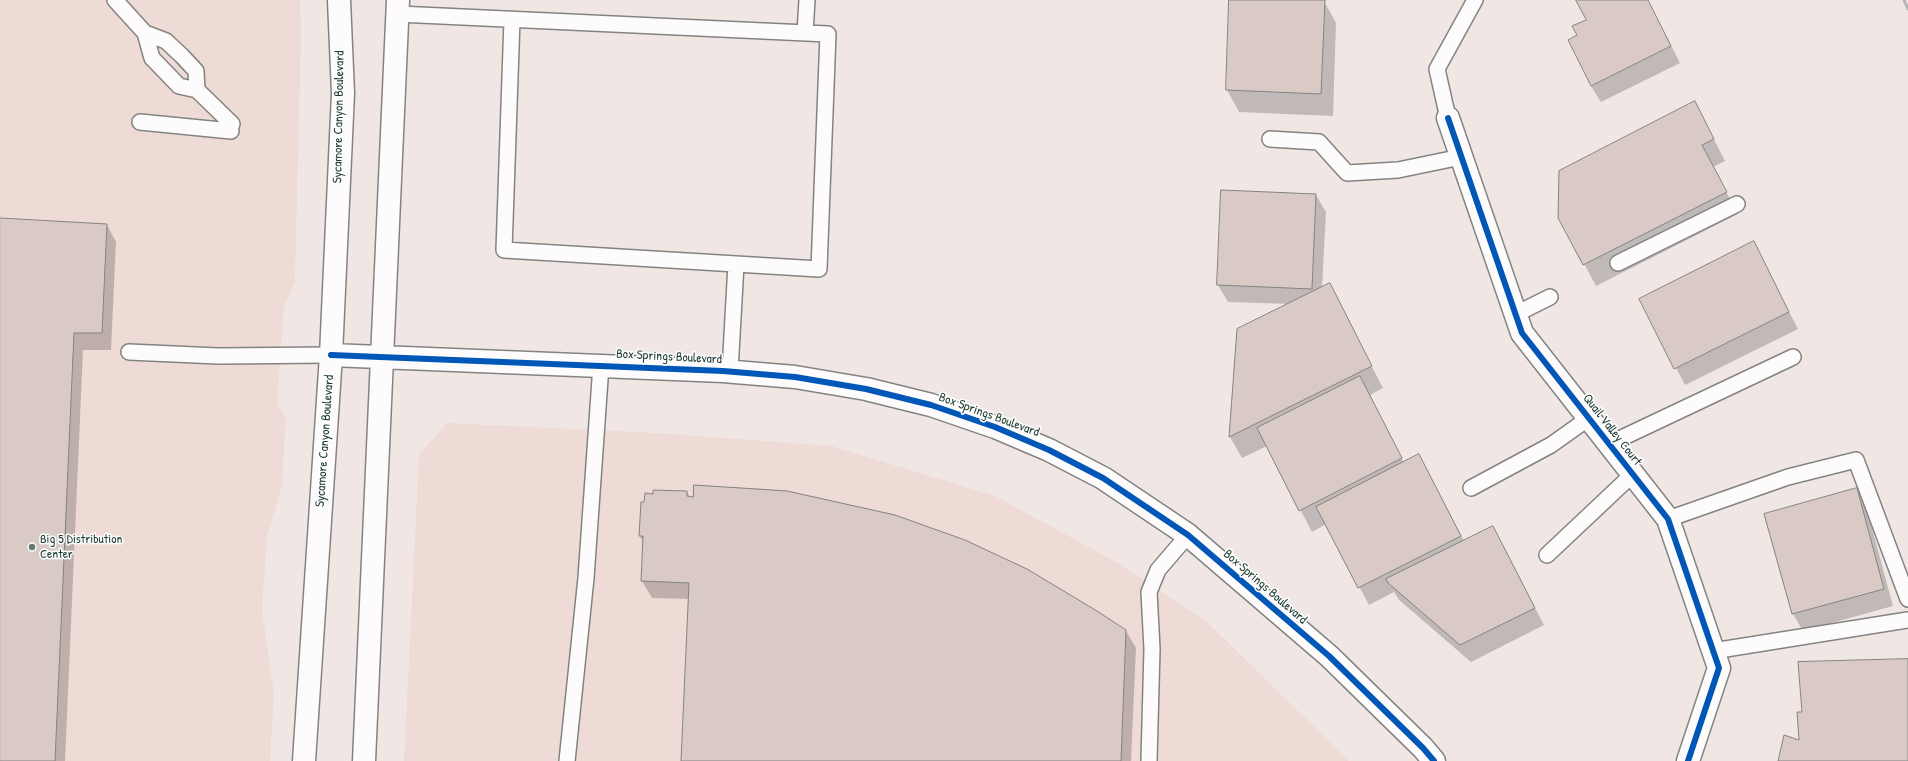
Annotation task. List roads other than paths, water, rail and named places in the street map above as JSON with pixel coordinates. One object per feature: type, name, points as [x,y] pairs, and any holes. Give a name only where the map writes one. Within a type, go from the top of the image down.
[{"type":"street","name":"Sycamore Canyon Boulevard","points":[[304,761],[331,355],[342,93],[339,0]]},
{"type":"street","points":[[364,761],[398,7]]},
{"type":"street","name":"Quail Valley Court","points":[[1448,118],[1522,333],[1668,519],[1719,668],[1688,761]]},
{"type":"street","name":"Box Springs Boulevard","points":[[331,355],[730,371],[795,377],[866,388],[931,405],[995,427],[1049,450],[1103,478],[1188,535],[1329,656],[1423,748],[1434,761]]},
{"type":"lane","points":[[115,0],[145,33],[152,58],[179,86],[197,90],[231,128],[140,122]]},
{"type":"lane","points":[[805,33],[806,0]]},
{"type":"lane","points":[[1448,118],[1437,69],[1475,0]]},
{"type":"lane","points":[[398,7],[512,20],[828,34],[819,269],[504,250],[512,20]]},
{"type":"lane","points":[[145,33],[166,41],[196,71],[197,90]]},
{"type":"lane","points":[[1270,140],[1319,142],[1347,173],[1398,170],[1461,157]]},
{"type":"lane","points":[[1618,263],[1737,204]]},
{"type":"lane","points":[[730,371],[736,264]]},
{"type":"lane","points":[[1516,314],[1550,297]]},
{"type":"lane","points":[[129,352],[218,356],[331,355]]},
{"type":"lane","points":[[1609,444],[1793,357]]},
{"type":"lane","points":[[567,761],[586,578],[601,365]]},
{"type":"lane","points":[[1471,488],[1551,445],[1589,418]]},
{"type":"lane","points":[[1668,519],[1788,477],[1856,460],[1908,599]]},
{"type":"lane","points":[[1547,555],[1632,474]]},
{"type":"lane","points":[[1149,761],[1152,649],[1149,592],[1158,570],[1188,535]]},
{"type":"lane","points":[[1713,651],[1908,620]]},
{"type":"railway","points":[[1904,0],[1908,9]]},
{"type":"place","name":"Big 5 Distribution Center","points":[[32,547]]}]
